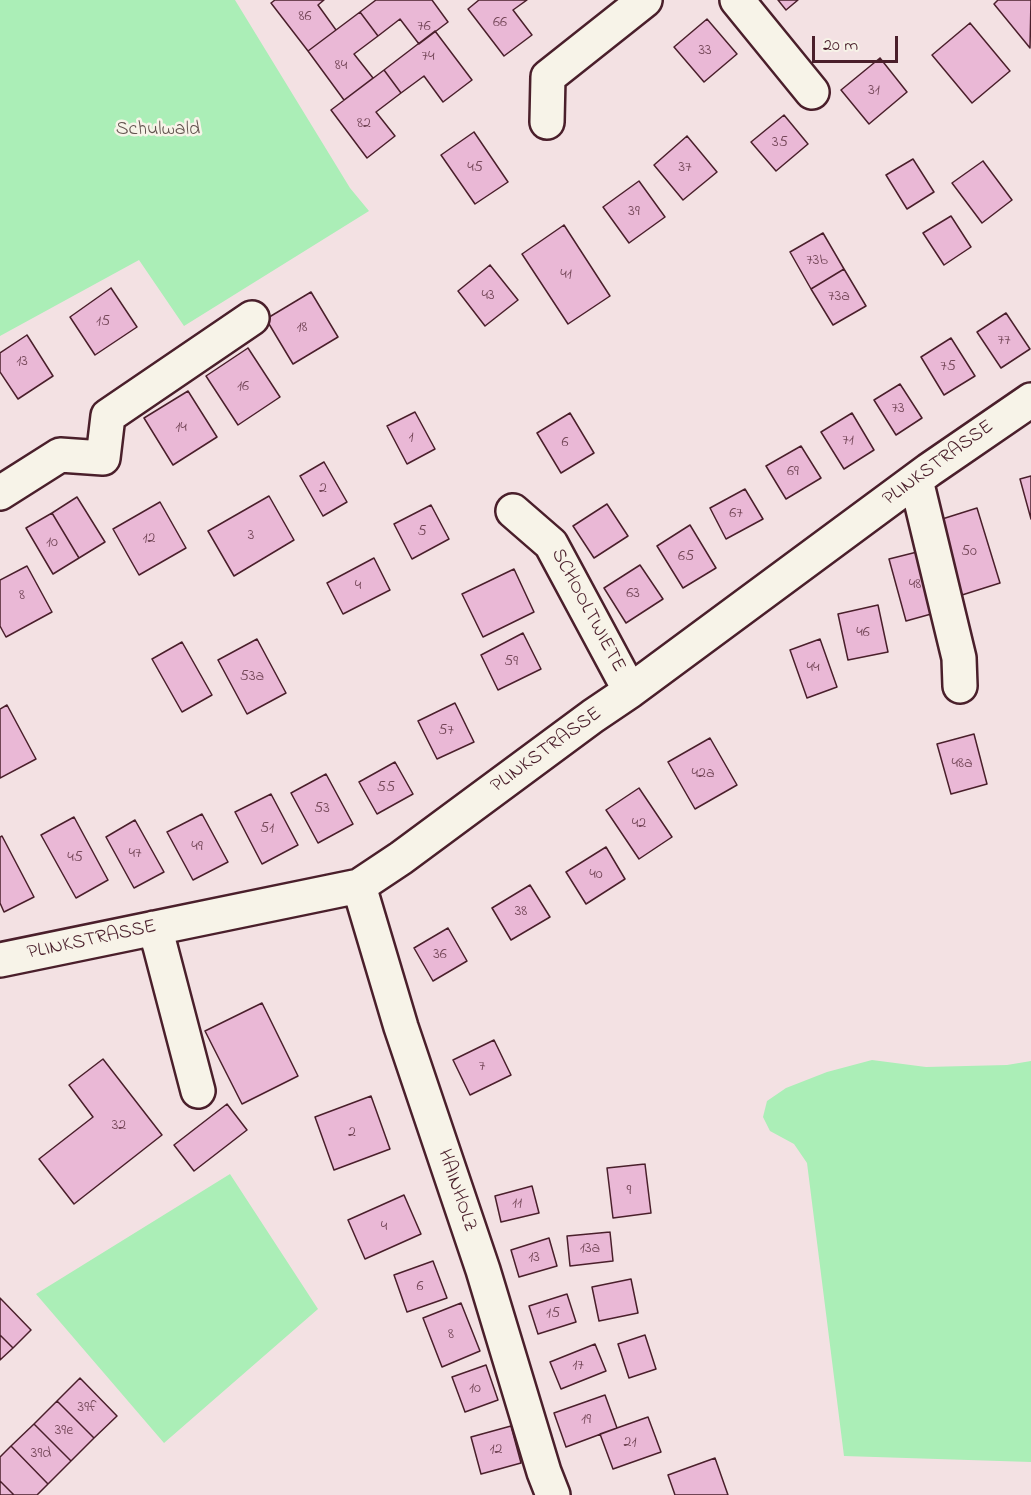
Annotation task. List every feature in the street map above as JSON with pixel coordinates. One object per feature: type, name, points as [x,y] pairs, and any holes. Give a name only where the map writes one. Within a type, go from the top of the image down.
[{"type":"street","points":[[547,122],[548,77],[645,0]]},
{"type":"street","points":[[738,0],[812,92]]},
{"type":"street","points":[[0,493],[60,455],[103,458],[108,416],[252,318]]},
{"type":"street","name":"PLINKSTRASSE","points":[[0,960],[359,886],[411,851],[916,480],[1031,400]]},
{"type":"street","points":[[916,480],[959,658],[960,686]]},
{"type":"street","name":"SCHOOLTWIETE","points":[[513,512],[551,544],[630,691]]},
{"type":"street","name":"HAINHOLZ","points":[[359,886],[401,1027],[483,1270],[553,1495]]},
{"type":"street","points":[[154,928],[198,1091]]},
{"type":"green space","name":"Schulwald","points":[[0,0],[235,0],[350,188],[369,211],[184,326],[139,260],[0,336]]},
{"type":"green space","points":[[872,1060],[926,1067],[1007,1065],[1031,1061],[1031,1462],[844,1456],[807,1163],[794,1144],[770,1131],[763,1117],[767,1101],[786,1088],[827,1072]]},
{"type":"green space","points":[[230,1174],[318,1309],[164,1443],[36,1294]]},
{"type":"building","points":[[275,0],[324,0],[318,5],[336,30],[308,51],[271,3]]},
{"type":"building","points":[[376,0],[432,0],[448,22],[419,44],[400,19],[378,36],[360,12]]},
{"type":"building","points":[[479,0],[527,0],[513,10],[532,35],[504,56],[468,9]]},
{"type":"building","points":[[778,0],[798,0],[786,10]]},
{"type":"building","points":[[998,0],[1031,0],[1030,48],[994,4]]},
{"type":"building","points":[[360,12],[378,36],[354,54],[373,78],[344,100],[308,51]]},
{"type":"building","points":[[707,19],[737,54],[704,82],[674,47]]},
{"type":"building","points":[[970,23],[1010,71],[972,103],[932,55]]},
{"type":"building","points":[[435,31],[472,80],[443,102],[424,76],[401,93],[384,70]]},
{"type":"building","points":[[880,58],[907,92],[869,124],[841,90]]},
{"type":"building","points":[[384,70],[401,93],[376,112],[395,136],[367,158],[331,110]]},
{"type":"building","points":[[784,115],[808,144],[776,171],[751,142]]},
{"type":"building","points":[[474,132],[508,182],[475,204],[441,155]]},
{"type":"building","points":[[687,136],[717,172],[683,200],[654,165]]},
{"type":"building","points":[[913,159],[934,192],[907,209],[886,175]]},
{"type":"building","points":[[983,161],[1012,200],[982,223],[952,183]]},
{"type":"building","points":[[639,181],[665,217],[629,243],[603,207]]},
{"type":"building","points":[[951,216],[971,247],[944,265],[923,233]]},
{"type":"building","points":[[564,225],[610,296],[568,324],[522,254]]},
{"type":"building","points":[[823,233],[844,269],[811,289],[790,252]]},
{"type":"building","points":[[490,265],[518,300],[485,326],[458,291]]},
{"type":"building","points":[[844,269],[866,306],[833,325],[811,289]]},
{"type":"building","points":[[111,288],[137,327],[95,355],[70,317]]},
{"type":"building","points":[[311,292],[338,337],[293,364],[266,319]]},
{"type":"building","points":[[1006,313],[1030,349],[1001,368],[977,332]]},
{"type":"building","points":[[27,335],[53,376],[18,399],[0,372],[0,353]]},
{"type":"building","points":[[951,338],[975,376],[944,395],[921,357]]},
{"type":"building","points":[[248,348],[280,397],[238,425],[206,376]]},
{"type":"building","points":[[900,384],[922,418],[896,435],[874,400]]},
{"type":"building","points":[[188,391],[217,437],[173,465],[144,418]]},
{"type":"building","points":[[415,412],[435,449],[407,464],[387,426]]},
{"type":"building","points":[[570,413],[594,453],[561,473],[537,433]]},
{"type":"building","points":[[852,413],[874,450],[844,469],[821,432]]},
{"type":"building","points":[[801,446],[821,478],[786,499],[766,466]]},
{"type":"building","points":[[324,462],[347,502],[323,516],[300,476]]},
{"type":"building","points":[[1031,476],[1031,519],[1020,479]]},
{"type":"building","points":[[745,489],[763,519],[726,539],[710,508]]},
{"type":"building","points":[[269,496],[294,540],[234,576],[208,531]]},
{"type":"building","points":[[77,497],[105,542],[79,558],[52,513]]},
{"type":"building","points":[[160,502],[186,548],[139,575],[113,529]]},
{"type":"building","points":[[607,504],[628,536],[594,558],[573,526]]},
{"type":"building","points":[[431,505],[449,539],[412,559],[394,524]]},
{"type":"building","points":[[977,508],[1000,583],[962,595],[939,520]]},
{"type":"building","points":[[52,513],[79,558],[53,574],[26,528]]},
{"type":"building","points":[[690,525],[716,568],[683,588],[657,546]]},
{"type":"building","points":[[925,550],[942,611],[906,621],[889,559]]},
{"type":"building","points":[[374,558],[390,590],[343,614],[327,583]]},
{"type":"building","points":[[640,565],[663,599],[626,623],[604,588]]},
{"type":"building","points":[[27,566],[52,612],[6,637],[0,626],[0,580]]},
{"type":"building","points":[[514,569],[534,612],[483,637],[462,594]]},
{"type":"building","points":[[878,605],[888,652],[848,660],[838,614]]},
{"type":"building","points":[[523,633],[541,669],[498,690],[481,655]]},
{"type":"building","points":[[257,639],[286,693],[247,714],[218,660]]},
{"type":"building","points":[[820,639],[837,687],[807,698],[790,650]]},
{"type":"building","points":[[182,642],[212,695],[182,712],[152,659]]},
{"type":"building","points":[[455,703],[474,742],[437,759],[418,721]]},
{"type":"building","points":[[7,705],[36,759],[0,778],[0,709]]},
{"type":"building","points":[[974,734],[987,784],[951,794],[937,744]]},
{"type":"building","points":[[710,738],[737,785],[695,809],[668,762]]},
{"type":"building","points":[[395,762],[413,794],[377,814],[359,782]]},
{"type":"building","points":[[326,774],[353,824],[318,843],[291,793]]},
{"type":"building","points":[[639,788],[672,837],[639,859],[606,810]]},
{"type":"building","points":[[271,794],[298,845],[262,864],[235,812]]},
{"type":"building","points":[[202,814],[228,862],[193,880],[167,832]]},
{"type":"building","points":[[74,817],[108,880],[76,898],[41,835]]},
{"type":"building","points":[[135,820],[164,872],[134,888],[106,837]]},
{"type":"building","points":[[2,836],[34,897],[4,912],[0,903],[0,837]]},
{"type":"building","points":[[606,847],[625,879],[586,904],[566,872]]},
{"type":"building","points":[[530,885],[550,917],[511,940],[492,908]]},
{"type":"building","points":[[448,928],[467,961],[433,981],[414,948]]},
{"type":"building","points":[[262,1003],[298,1076],[242,1104],[205,1031]]},
{"type":"building","points":[[494,1040],[511,1075],[470,1095],[453,1060]]},
{"type":"building","points":[[103,1059],[162,1135],[74,1204],[39,1159],[93,1117],[69,1085]]},
{"type":"building","points":[[371,1096],[390,1149],[334,1170],[315,1117]]},
{"type":"building","points":[[227,1104],[247,1130],[194,1171],[174,1145]]},
{"type":"building","points":[[645,1164],[651,1213],[613,1218],[607,1168]]},
{"type":"building","points":[[532,1186],[539,1213],[501,1222],[495,1196]]},
{"type":"building","points":[[404,1195],[421,1234],[365,1259],[348,1220]]},
{"type":"building","points":[[610,1232],[613,1261],[570,1266],[567,1236]]},
{"type":"building","points":[[549,1238],[557,1266],[519,1277],[511,1250]]},
{"type":"building","points":[[433,1261],[447,1298],[407,1312],[394,1275]]},
{"type":"building","points":[[631,1279],[638,1313],[599,1321],[592,1287]]},
{"type":"building","points":[[567,1294],[576,1322],[538,1334],[529,1306]]},
{"type":"building","points":[[0,1298],[31,1330],[13,1348],[0,1335]]},
{"type":"building","points":[[461,1303],[480,1351],[442,1367],[423,1318]]},
{"type":"building","points":[[0,1335],[13,1348],[0,1360]]},
{"type":"building","points":[[645,1335],[656,1369],[629,1378],[618,1344]]},
{"type":"building","points":[[595,1344],[606,1371],[561,1389],[550,1362]]},
{"type":"building","points":[[486,1365],[498,1400],[465,1412],[452,1377]]},
{"type":"building","points":[[80,1378],[117,1416],[94,1438],[57,1401]]},
{"type":"building","points":[[605,1395],[617,1428],[566,1447],[554,1413]]},
{"type":"building","points":[[57,1401],[94,1438],[71,1461],[34,1424]]},
{"type":"building","points":[[648,1417],[661,1452],[613,1469],[600,1434]]},
{"type":"building","points":[[34,1424],[71,1461],[48,1484],[11,1446]]},
{"type":"building","points":[[511,1426],[521,1463],[481,1474],[471,1437]]},
{"type":"building","points":[[11,1446],[48,1484],[37,1495],[14,1495],[0,1481],[0,1457]]},
{"type":"building","points":[[715,1458],[728,1495],[675,1495],[668,1475]]},
{"type":"building","points":[[0,1481],[14,1495],[0,1495]]}]
